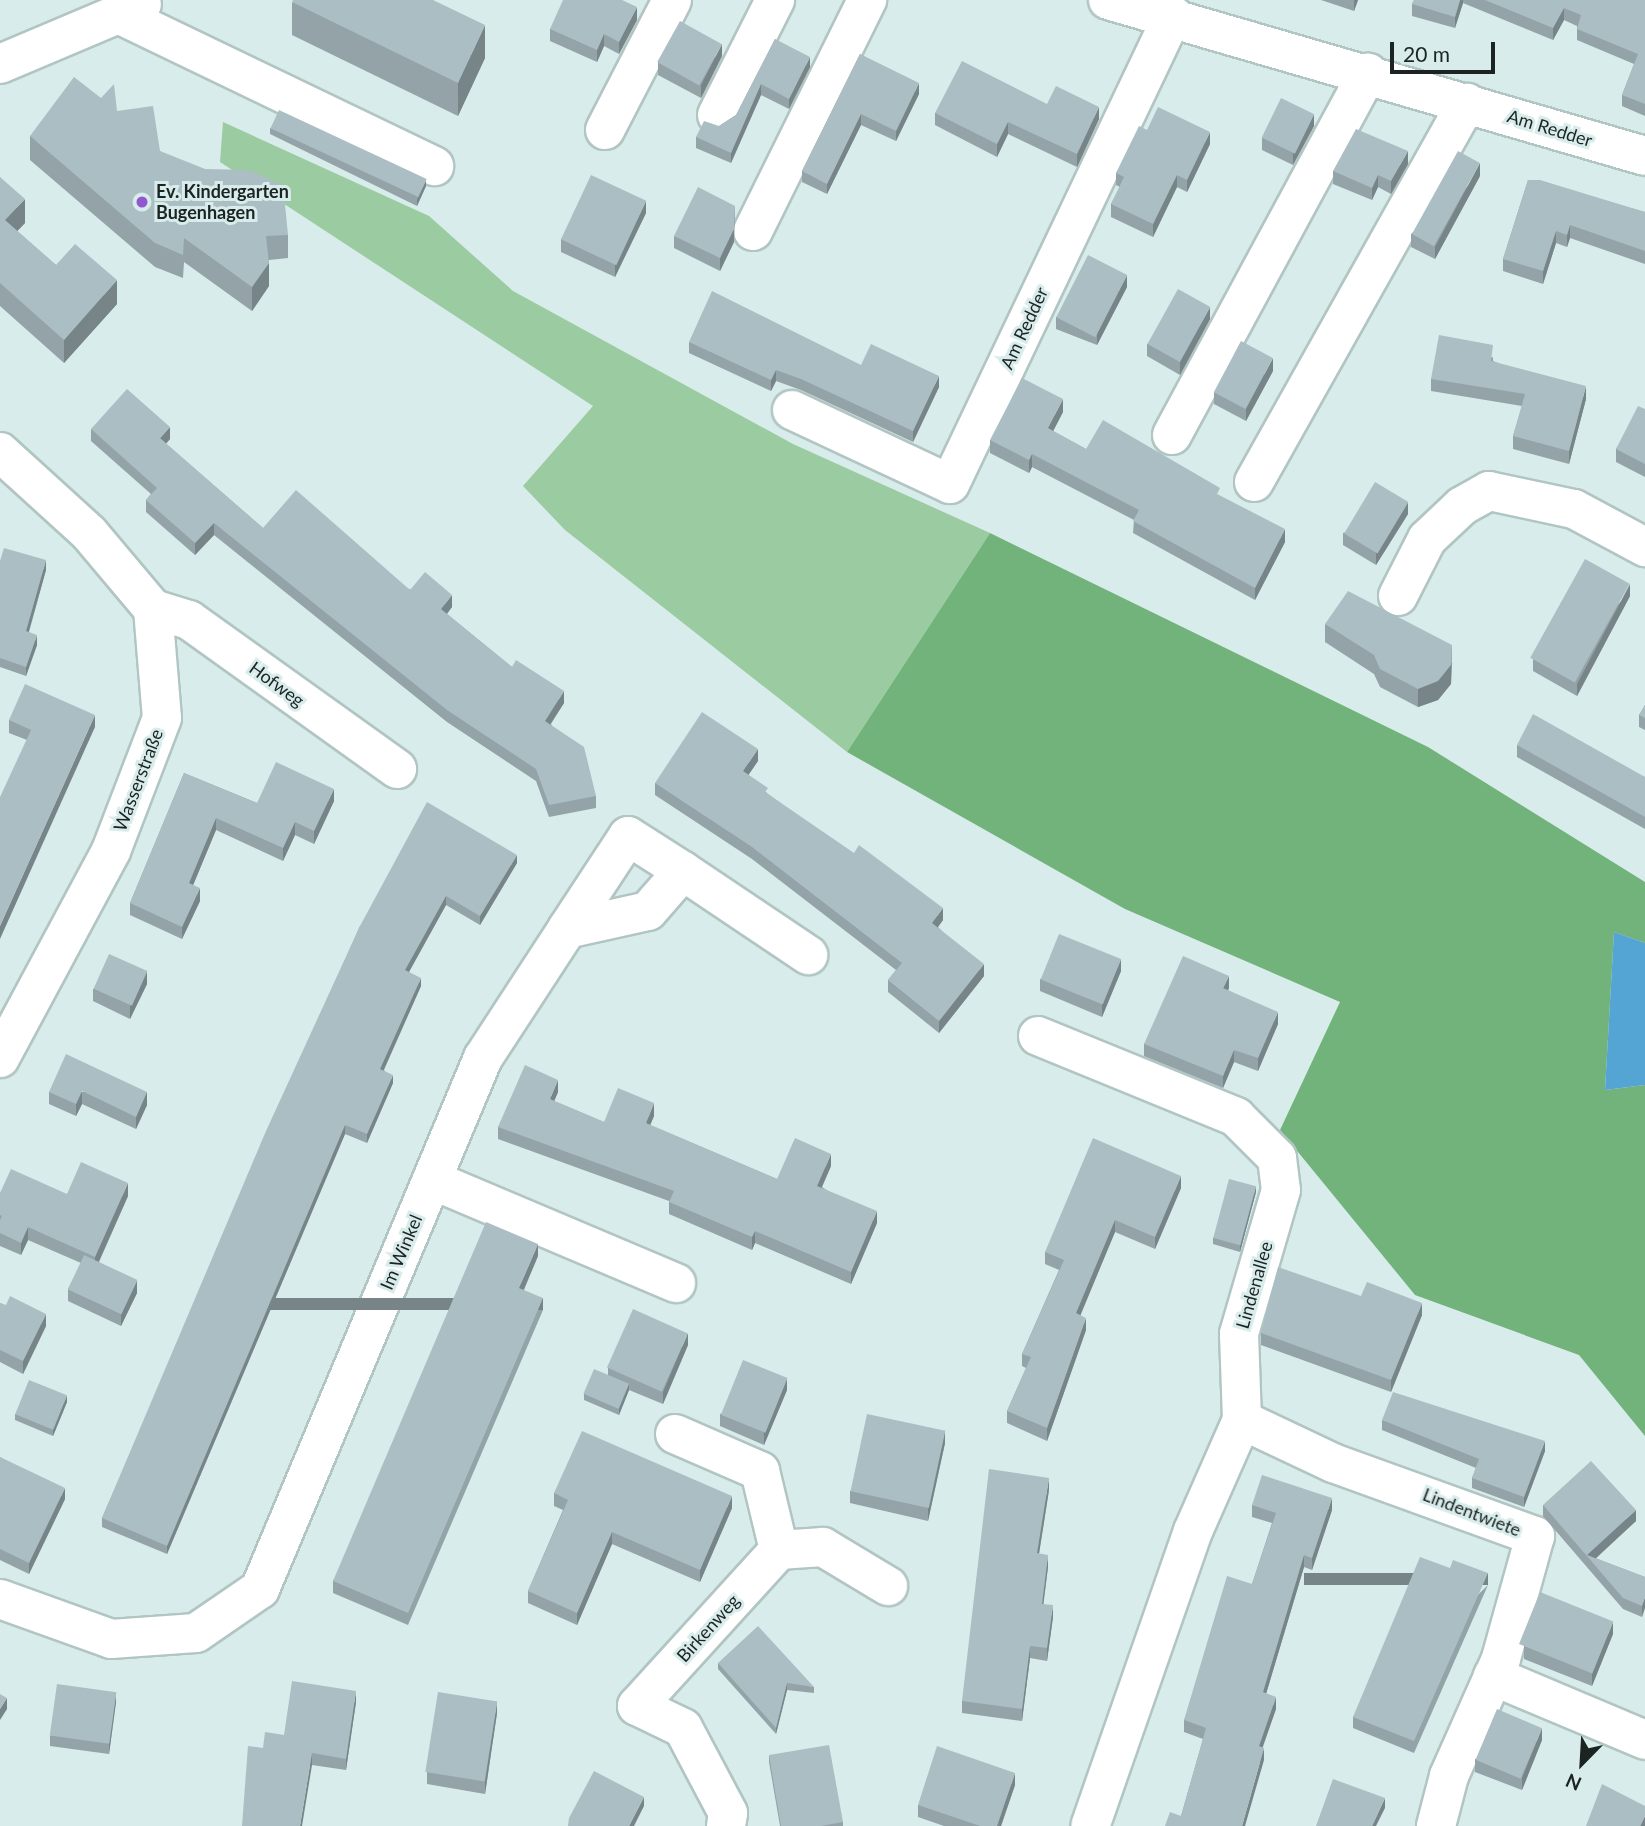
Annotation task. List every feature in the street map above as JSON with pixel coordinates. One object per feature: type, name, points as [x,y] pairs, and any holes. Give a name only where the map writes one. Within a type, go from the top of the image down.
[{"type":"street","points":[[605,130],[672,0]]},
{"type":"street","points":[[717,116],[775,0]]},
{"type":"street","points":[[753,231],[867,0]]},
{"type":"street","name":"Am Redder","points":[[1108,0],[1173,15],[1645,156]]},
{"type":"street","points":[[0,64],[134,7],[435,166]]},
{"type":"street","name":"Am Redder","points":[[792,410],[950,484],[1173,15]]},
{"type":"street","points":[[1172,435],[1368,73]]},
{"type":"street","points":[[1254,482],[1467,103]]},
{"type":"street","points":[[0,452],[89,533],[153,609]]},
{"type":"street","points":[[1398,596],[1427,539],[1462,506],[1489,491],[1574,509],[1645,547]]},
{"type":"street","name":"Hofweg","points":[[153,609],[189,620],[397,769]]},
{"type":"street","name":"Wasserstraße","points":[[0,1058],[111,852],[162,718],[153,609]]},
{"type":"street","name":"Im Winkel","points":[[0,1599],[111,1639],[197,1633],[260,1589],[483,1058],[628,836],[683,871]]},
{"type":"street","points":[[567,929],[648,911],[683,871],[808,955]]},
{"type":"street","name":"Lindenallee","points":[[1038,1036],[1236,1117],[1277,1158],[1281,1190],[1239,1334],[1242,1420],[1193,1531],[1090,1826]]},
{"type":"street","points":[[432,1180],[676,1283]]},
{"type":"street","name":"Lindentwiete","points":[[1242,1420],[1333,1462],[1535,1536],[1493,1676],[1449,1776],[1436,1826]]},
{"type":"street","points":[[676,1434],[760,1471],[779,1550],[823,1548],[888,1586]]},
{"type":"street","name":"Birkenweg","points":[[726,1826],[728,1813],[683,1728],[637,1706],[779,1550]]},
{"type":"street","points":[[1493,1676],[1645,1740]]},
{"type":"green space","points":[[223,122],[429,216],[513,291],[793,444],[990,533],[847,752],[565,530],[523,486],[593,406],[220,162]]},
{"type":"green space","points":[[990,533],[1428,747],[1645,882],[1645,943],[1614,932],[1605,1090],[1645,1085],[1645,1436],[1579,1355],[1415,1295],[1280,1130],[1340,1002],[1125,909],[847,752]]},
{"type":"water","points":[[1614,932],[1645,943],[1645,1085],[1605,1090]]},
{"type":"building","points":[[433,0],[485,25],[458,83],[292,2]]},
{"type":"building","points":[[563,0],[622,0],[637,7],[619,42],[604,34],[597,50],[550,29]]},
{"type":"building","points":[[1414,0],[1460,0],[1455,17],[1412,4]]},
{"type":"building","points":[[1485,0],[1645,0],[1645,104],[1622,95],[1638,54],[1577,29],[1581,15],[1564,8],[1553,28]]},
{"type":"building","points":[[680,21],[722,44],[699,85],[657,62]]},
{"type":"building","points":[[775,39],[810,57],[789,99],[761,84],[731,153],[696,137],[704,121],[719,126],[736,115]]},
{"type":"building","points":[[860,54],[919,83],[896,131],[861,114],[827,184],[802,171]]},
{"type":"building","points":[[962,61],[1047,104],[1056,86],[1099,107],[1077,154],[1008,122],[997,144],[935,113]]},
{"type":"building","name":"Ev. Kindergarten Bugenhagen","points":[[74,77],[101,98],[114,84],[117,111],[153,106],[160,151],[205,169],[249,170],[283,185],[288,235],[266,236],[269,263],[252,287],[184,238],[183,255],[155,243],[30,136]]},
{"type":"building","points":[[1281,98],[1314,114],[1295,154],[1262,138]]},
{"type":"building","points":[[1158,107],[1210,132],[1187,180],[1177,175],[1153,224],[1111,204],[1124,177],[1116,173],[1139,126],[1147,130]]},
{"type":"building","points":[[279,110],[427,179],[418,197],[271,128]]},
{"type":"building","points":[[1356,129],[1408,151],[1391,181],[1378,175],[1372,188],[1333,171]]},
{"type":"building","points":[[1458,151],[1480,163],[1434,246],[1412,234]]},
{"type":"building","points":[[591,175],[646,201],[616,265],[561,239]]},
{"type":"building","points":[[0,177],[25,199],[5,220],[56,265],[75,244],[117,280],[64,340],[0,283]]},
{"type":"building","points":[[1528,180],[1540,180],[1645,212],[1645,251],[1570,225],[1567,235],[1556,231],[1543,271],[1503,259]]},
{"type":"building","points":[[698,187],[735,206],[734,229],[720,258],[674,236]]},
{"type":"building","points":[[1088,255],[1127,275],[1095,337],[1056,317]]},
{"type":"building","points":[[1178,289],[1210,307],[1180,362],[1147,344]]},
{"type":"building","points":[[712,291],[861,365],[871,344],[939,376],[913,431],[801,379],[776,370],[771,380],[689,342]]},
{"type":"building","points":[[1439,335],[1493,345],[1491,361],[1586,386],[1569,451],[1513,436],[1525,394],[1431,379]]},
{"type":"building","points":[[1241,341],[1273,358],[1246,409],[1214,392]]},
{"type":"building","points":[[1022,378],[1063,399],[1048,428],[1086,449],[1103,420],[1220,488],[1217,494],[1285,529],[1255,588],[1133,521],[1139,510],[1032,454],[1029,460],[990,440]]},
{"type":"building","points":[[127,389],[170,427],[160,438],[263,528],[296,490],[410,590],[425,572],[452,595],[441,609],[512,667],[516,660],[564,691],[545,721],[584,747],[596,796],[549,805],[536,769],[447,710],[214,523],[195,543],[146,500],[157,488],[91,429]]},
{"type":"building","points":[[1638,406],[1645,409],[1645,464],[1616,449]]},
{"type":"building","points":[[1375,482],[1408,502],[1378,554],[1344,533]]},
{"type":"building","points":[[4,548],[46,560],[26,631],[37,635],[26,667],[0,658],[0,561]]},
{"type":"building","points":[[1585,559],[1630,584],[1575,683],[1530,658]]},
{"type":"building","points":[[1348,591],[1452,645],[1451,665],[1438,681],[1418,689],[1380,669],[1374,655],[1325,624]]},
{"type":"building","points":[[25,684],[95,715],[0,926],[0,797],[31,730],[9,720]]},
{"type":"building","points":[[1645,705],[1645,718],[1639,715]]},
{"type":"building","points":[[702,712],[758,749],[743,771],[768,788],[765,792],[854,853],[859,845],[943,908],[932,923],[984,964],[939,1021],[888,980],[902,963],[752,847],[655,783]]},
{"type":"building","points":[[1533,714],[1645,777],[1645,817],[1517,745]]},
{"type":"building","points":[[276,762],[334,789],[314,831],[295,822],[283,848],[216,818],[189,883],[200,888],[182,927],[130,903],[184,773],[257,803]]},
{"type":"building","points":[[427,802],[517,855],[480,916],[446,896],[405,970],[421,978],[380,1069],[393,1075],[367,1134],[345,1125],[167,1546],[102,1518],[266,1131],[360,926]]},
{"type":"building","points":[[1059,934],[1121,959],[1103,1005],[1041,979]]},
{"type":"building","points":[[109,954],[147,971],[132,1006],[94,989]]},
{"type":"building","points":[[1183,956],[1229,976],[1223,988],[1278,1012],[1258,1058],[1234,1050],[1223,1076],[1144,1044]]},
{"type":"building","points":[[66,1054],[147,1092],[136,1117],[82,1091],[76,1104],[49,1092]]},
{"type":"building","points":[[525,1065],[558,1080],[550,1099],[604,1122],[618,1088],[654,1103],[646,1123],[777,1179],[795,1138],[831,1154],[817,1186],[877,1211],[851,1272],[755,1231],[752,1237],[669,1202],[674,1191],[498,1127]]},
{"type":"building","points":[[1093,1138],[1181,1176],[1155,1237],[1115,1220],[1076,1313],[1086,1318],[1047,1428],[1007,1411],[1031,1357],[1022,1354],[1064,1260],[1045,1252]]},
{"type":"building","points":[[81,1162],[128,1183],[95,1257],[28,1227],[21,1243],[0,1233],[0,1193],[11,1169],[67,1194]]},
{"type":"building","points":[[1229,1179],[1256,1186],[1240,1245],[1213,1238]]},
{"type":"building","points":[[486,1222],[538,1244],[519,1288],[543,1298],[408,1613],[333,1581]]},
{"type":"building","points":[[84,1255],[137,1280],[121,1314],[68,1289]]},
{"type":"building","points":[[1278,1267],[1361,1296],[1367,1282],[1422,1303],[1391,1380],[1261,1333]]},
{"type":"building","points":[[10,1296],[46,1314],[23,1361],[0,1350],[0,1303],[6,1305]]},
{"type":"building","points":[[633,1309],[688,1333],[662,1392],[607,1367]]},
{"type":"building","points":[[743,1360],[788,1378],[765,1433],[721,1415]]},
{"type":"building","points":[[594,1369],[629,1384],[618,1409],[583,1394]]},
{"type":"building","points":[[29,1380],[67,1395],[53,1430],[15,1414]]},
{"type":"building","points":[[1393,1392],[1545,1441],[1524,1497],[1472,1478],[1479,1459],[1382,1420]]},
{"type":"building","points":[[867,1414],[945,1431],[929,1508],[851,1491]]},
{"type":"building","points":[[582,1431],[732,1496],[700,1570],[612,1532],[577,1613],[528,1591],[568,1500],[554,1493]]},
{"type":"building","points":[[0,1457],[65,1488],[29,1563],[0,1549]]},
{"type":"building","points":[[1591,1461],[1636,1510],[1587,1555],[1645,1577],[1642,1606],[1623,1598],[1543,1505]]},
{"type":"building","points":[[989,1469],[1049,1478],[1037,1553],[1048,1555],[1042,1604],[1053,1605],[1047,1648],[1030,1646],[1022,1709],[962,1701]]},
{"type":"building","points":[[1262,1475],[1332,1498],[1312,1558],[1304,1555],[1263,1692],[1276,1697],[1259,1746],[1264,1748],[1242,1826],[1165,1826],[1170,1812],[1181,1816],[1206,1728],[1184,1720],[1227,1576],[1252,1584],[1276,1513],[1252,1505]]},
{"type":"building","points":[[1420,1557],[1450,1568],[1453,1560],[1488,1573],[1414,1741],[1353,1717]]},
{"type":"building","points":[[1540,1592],[1613,1622],[1592,1674],[1519,1644]]},
{"type":"building","points":[[758,1626],[814,1687],[787,1683],[776,1728],[718,1663]]},
{"type":"building","points":[[292,1681],[356,1691],[346,1759],[312,1753],[300,1826],[242,1826],[248,1746],[263,1748],[265,1732],[284,1735]]},
{"type":"building","points":[[57,1684],[116,1692],[109,1744],[50,1735]]},
{"type":"building","points":[[438,1692],[497,1701],[485,1781],[425,1772]]},
{"type":"building","points":[[0,1694],[7,1698],[0,1709]]},
{"type":"building","points":[[1497,1709],[1542,1728],[1521,1779],[1476,1760]]},
{"type":"building","points":[[829,1745],[843,1822],[821,1826],[781,1826],[769,1755]]},
{"type":"building","points":[[937,1746],[1015,1773],[997,1826],[980,1826],[918,1805]]},
{"type":"building","points":[[594,1771],[644,1797],[629,1826],[568,1826],[569,1818]]},
{"type":"building","points":[[1333,1779],[1385,1798],[1372,1826],[1316,1826]]},
{"type":"building","points":[[1602,1784],[1645,1806],[1645,1816],[1640,1826],[1586,1826]]},
{"type":"place","name":"Ev. Kindergarten Bugenhagen","points":[[142,202]]}]
